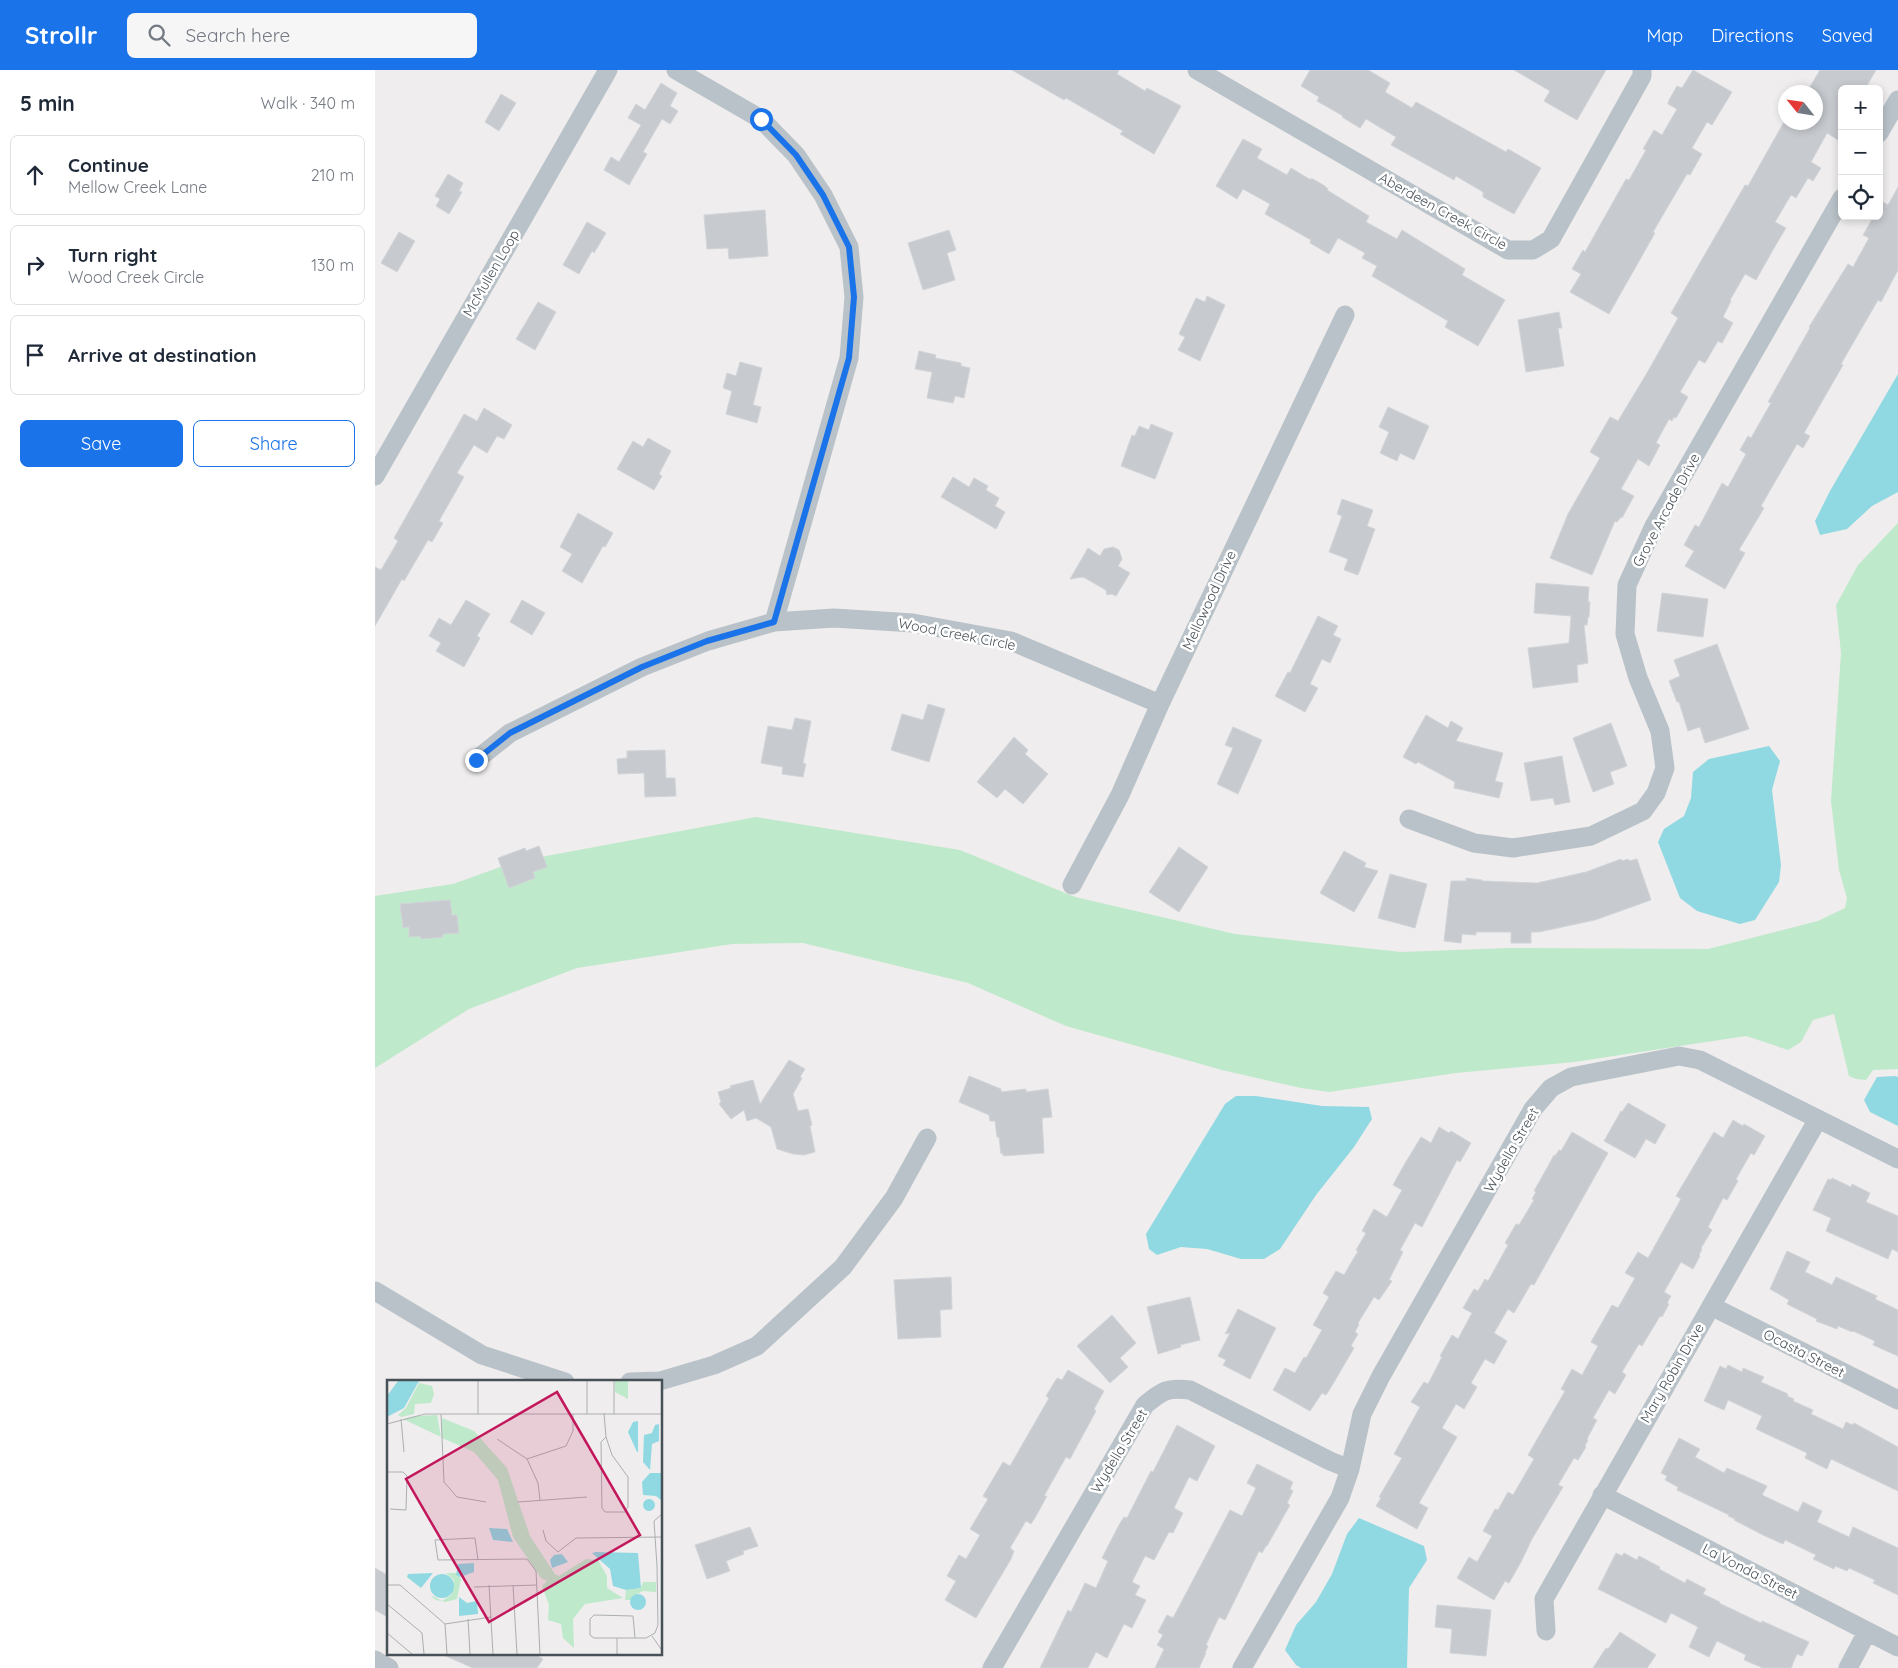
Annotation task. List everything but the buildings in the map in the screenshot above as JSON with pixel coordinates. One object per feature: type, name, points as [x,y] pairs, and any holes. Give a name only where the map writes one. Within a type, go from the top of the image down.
[{"type":"street","name":"McMullen Loop","points":[[375,476],[608,70]]},
{"type":"street","points":[[676,70],[761,119],[796,155],[823,195],[849,247],[854,297],[849,358],[774,622]]},
{"type":"street","name":"Aberdeen Creek Circle","points":[[1197,70],[1508,250],[1533,250],[1551,239],[1642,76],[1642,70]]},
{"type":"street","points":[[1881,130],[1898,100]]},
{"type":"street","name":"Grove Arcade Drive","points":[[1409,819],[1474,843],[1513,848],[1591,836],[1643,811],[1657,793],[1665,768],[1660,731],[1637,678],[1625,634],[1627,585],[1654,526],[1838,205]]},
{"type":"street","name":"Mellowood Drive","points":[[1073,885],[1120,795],[1160,704],[1345,315]]},
{"type":"street","name":"Wood Creek Circle","points":[[476,760],[510,733],[642,667],[707,641],[774,622],[834,618],[913,623],[1011,641],[1160,704]]},
{"type":"street","name":"Wydella Street","points":[[1243,1668],[1340,1498],[1350,1469],[1362,1414],[1381,1376],[1533,1109],[1551,1088],[1571,1077],[1679,1056],[1700,1060],[1898,1160]]},
{"type":"street","name":"Mary Robin Drive","points":[[1546,1631],[1544,1599],[1818,1119]]},
{"type":"street","points":[[663,1380],[714,1365],[757,1346],[843,1268],[894,1198],[927,1138]]},
{"type":"street","points":[[375,1291],[482,1355],[559,1380]]},
{"type":"street","name":"Ocasta Street","points":[[1711,1306],[1898,1400]]},
{"type":"street","name":"Wydella Street","points":[[993,1668],[1145,1405],[1162,1391],[1175,1388],[1190,1390],[1330,1461],[1350,1469]]},
{"type":"street","name":"La Vonda Street","points":[[1602,1495],[1898,1647]]},
{"type":"street","points":[[1848,1668],[1867,1632]]},
{"type":"street","points":[[375,1660],[389,1668]]},
{"type":"green space","points":[[1898,523],[1898,1069],[1873,1070],[1866,1080],[1849,1076],[1834,1014],[1813,1020],[1801,1042],[1788,1050],[1746,1036],[1574,1062],[1456,1073],[1329,1092],[1301,1088],[1222,1070],[1066,1026],[968,983],[803,943],[732,944],[577,968],[469,1009],[375,1068],[375,896],[453,884],[514,862],[756,817],[960,850],[1075,897],[1235,934],[1401,952],[1509,948],[1708,949],[1818,921],[1845,908],[1847,898],[1839,870],[1831,801],[1841,653],[1836,605],[1858,565]]},
{"type":"water","points":[[1898,374],[1898,492],[1872,506],[1847,529],[1820,535],[1815,521],[1830,491]]},
{"type":"water","points":[[1769,746],[1780,761],[1772,790],[1781,865],[1779,882],[1755,920],[1740,924],[1697,911],[1680,898],[1658,842],[1664,829],[1684,816],[1691,798],[1693,772],[1709,759]]},
{"type":"water","points":[[1877,1077],[1898,1077],[1898,1126],[1870,1112],[1864,1100]]},
{"type":"water","points":[[1236,1096],[1256,1096],[1322,1106],[1369,1107],[1372,1119],[1354,1147],[1316,1195],[1280,1249],[1264,1259],[1241,1259],[1207,1249],[1181,1247],[1157,1255],[1149,1249],[1146,1234],[1225,1104]]},
{"type":"water","points":[[1359,1518],[1424,1546],[1427,1560],[1409,1588],[1407,1668],[1301,1668],[1296,1665],[1285,1650],[1296,1625],[1316,1602],[1332,1574],[1347,1534]]},
{"type":"route","points":[[476,760],[510,733],[642,667],[707,641],[774,622],[849,358],[854,297],[849,247],[823,195],[796,155],[761,119]]}]
